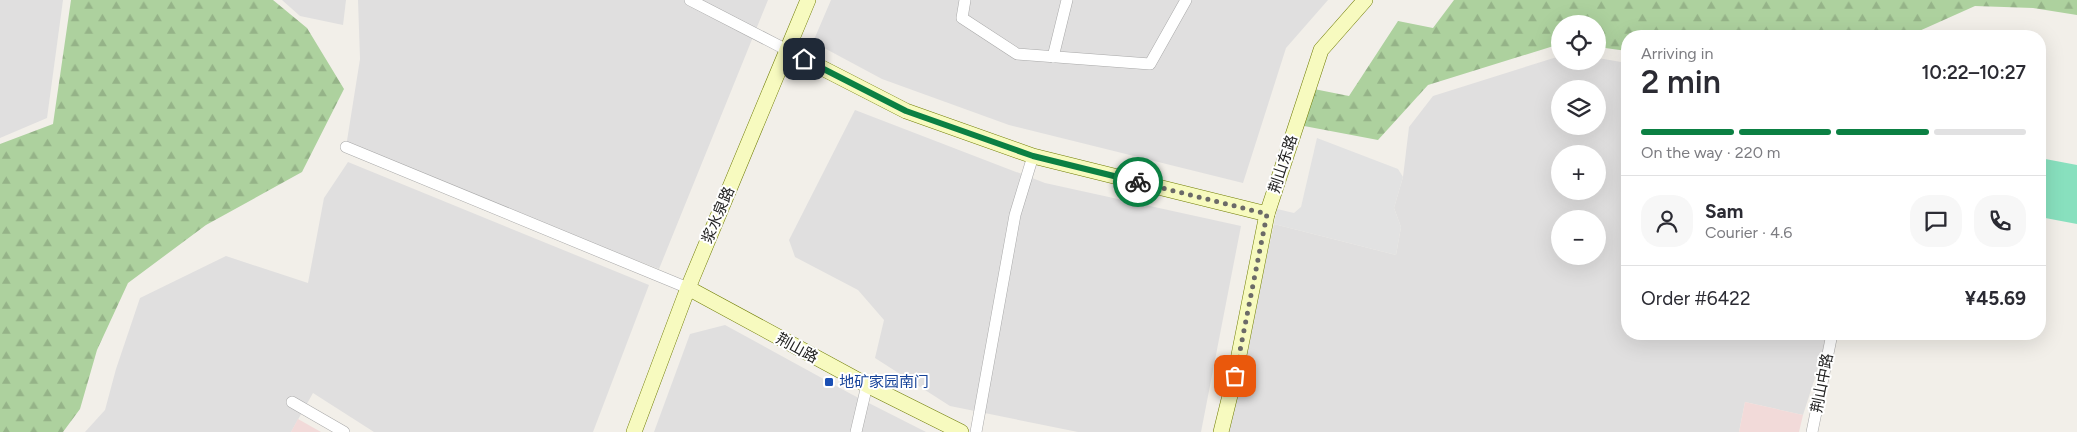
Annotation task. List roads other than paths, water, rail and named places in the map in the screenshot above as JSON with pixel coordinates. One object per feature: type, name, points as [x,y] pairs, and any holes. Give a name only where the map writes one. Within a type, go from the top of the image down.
[{"type":"street","points":[[690,0],[906,111],[1033,156],[1267,214]]},
{"type":"street","name":"浆水泉路","points":[[634,432],[688,288],[808,0]]},
{"type":"street","points":[[965,0],[962,18],[1017,54],[1150,64],[1186,0]]},
{"type":"street","points":[[1053,57],[1067,0]]},
{"type":"street","name":"荆山东路","points":[[1221,432],[1235,376],[1267,214],[1321,50],[1365,0]]},
{"type":"street","points":[[346,147],[688,288]]},
{"type":"street","points":[[976,432],[1015,215],[1033,156]]},
{"type":"street","name":"荆山路","points":[[688,288],[866,385],[961,432]]},
{"type":"street","name":"荆山中路","points":[[1812,432],[1831,340]]},
{"type":"street","points":[[856,432],[866,385]]},
{"type":"street","points":[[292,402],[344,432]]},
{"type":"place","name":"地矿家园南门","points":[[829,382]]}]
